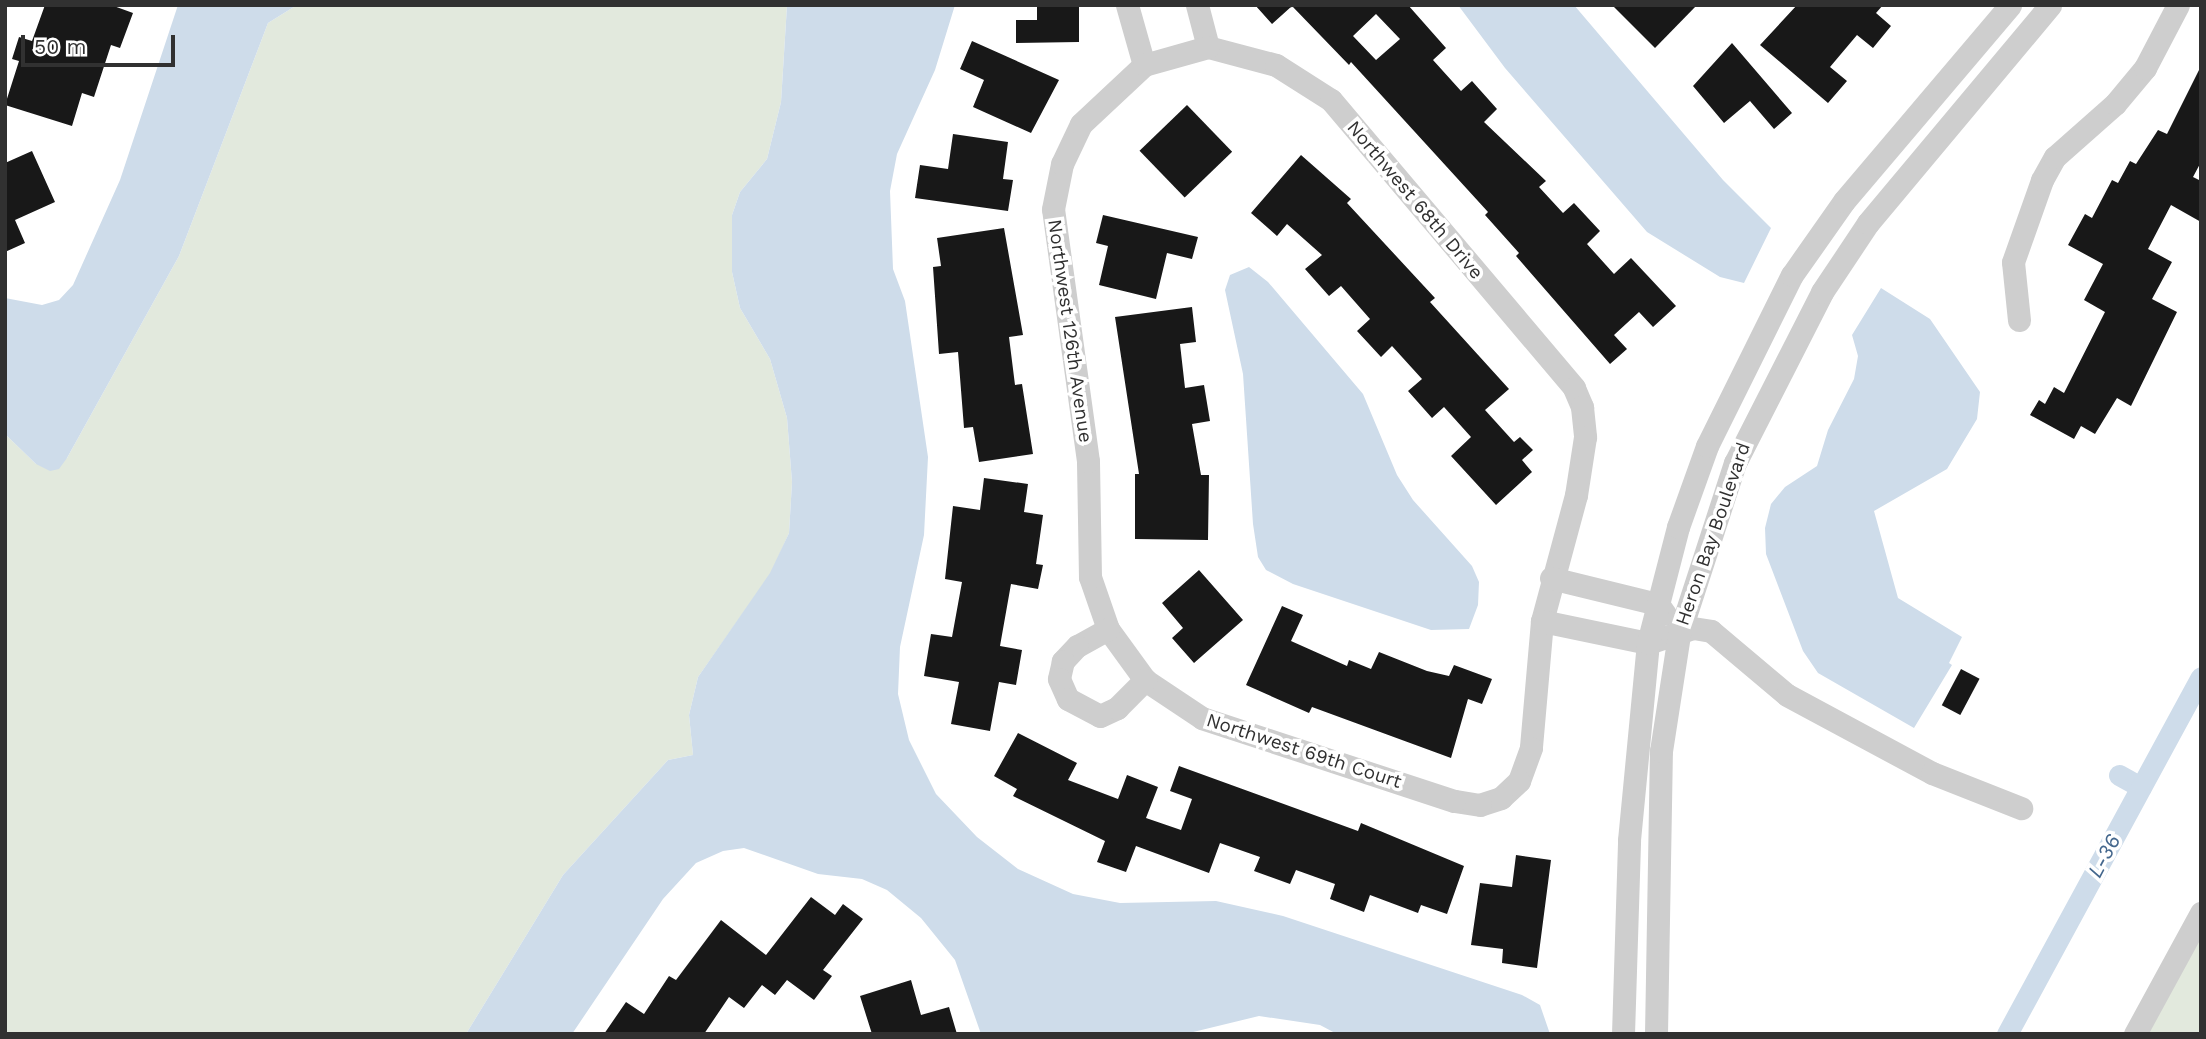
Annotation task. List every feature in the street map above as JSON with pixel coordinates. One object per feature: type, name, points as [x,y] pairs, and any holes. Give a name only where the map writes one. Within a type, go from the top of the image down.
[{"type":"street","points":[[1127,5],[1144,65]]},
{"type":"street","points":[[1197,5],[1208,47]]},
{"type":"street","name":"Heron Bay Boulevard","points":[[1623,1034],[1630,827],[1648,643],[1707,446],[1792,275],[1833,217],[2010,5]]},
{"type":"street","name":"Heron Bay Boulevard","points":[[1656,1034],[1661,751],[1679,635],[1735,463],[1800,332],[1860,235],[2050,5]]},
{"type":"street","points":[[2019,320],[2012,262],[2042,180],[2055,157],[2115,104],[2145,68],[2178,5]]},
{"type":"street","name":"Northwest 68th Drive","points":[[1177,53],[1208,47],[1276,65],[1331,100],[1574,388],[1582,407],[1585,437],[1576,495],[1551,578]]},
{"type":"street","name":"Northwest 126th Avenue","points":[[1126,655],[1108,629],[1090,577],[1088,461],[1053,209],[1062,164],[1081,124],[1144,65],[1177,53]]},
{"type":"street","points":[[1679,635],[1658,604],[1551,578],[1542,621],[1648,643],[1679,635],[1693,628],[1711,631],[1787,695],[1932,773],[2021,808]]},
{"type":"street","name":"Northwest 69th Court","points":[[1126,655],[1145,680],[1202,718],[1454,801],[1480,805],[1501,797],[1519,781],[1531,748],[1542,621]]},
{"type":"street","points":[[1108,629],[1077,646],[1063,661],[1059,679],[1068,699],[1100,716],[1117,708],[1145,680]]},
{"type":"street","points":[[2136,1034],[2201,913]]},
{"type":"shaded area","points":[[297,5],[787,5],[781,102],[767,159],[740,192],[732,215],[732,272],[740,308],[770,359],[787,418],[792,482],[789,533],[771,573],[698,677],[689,715],[693,755],[668,760],[563,875],[466,1034],[5,1034],[5,434],[36,464],[67,458],[179,256],[268,23]]},
{"type":"shaded area","points":[[2201,913],[2201,1034],[2135,1034]]},
{"type":"water","points":[[178,5],[297,5],[268,23],[179,256],[67,458],[59,469],[50,471],[36,464],[5,434],[5,298],[42,305],[59,300],[73,285],[120,180]]},
{"type":"water","points":[[787,5],[955,5],[935,70],[897,154],[890,191],[893,269],[905,301],[928,457],[924,535],[900,647],[898,694],[909,740],[936,794],[977,837],[1018,869],[1073,894],[1120,903],[1216,901],[1283,916],[1522,995],[1540,1005],[1550,1034],[1337,1034],[1320,1025],[1259,1016],[1185,1034],[981,1034],[955,960],[921,918],[887,890],[862,879],[818,874],[744,848],[723,851],[696,863],[663,899],[572,1034],[466,1034],[563,875],[668,760],[693,755],[689,715],[698,677],[770,573],[789,533],[792,482],[787,418],[770,359],[740,308],[732,272],[732,215],[740,192],[767,159],[781,102]]},
{"type":"water","points":[[1458,5],[1574,5],[1723,180],[1771,228],[1744,283],[1720,277],[1647,232],[1505,68]]},
{"type":"water","points":[[1249,267],[1268,282],[1363,394],[1397,475],[1413,500],[1472,566],[1479,582],[1478,605],[1469,629],[1431,630],[1293,584],[1266,570],[1258,557],[1253,524],[1243,374],[1225,290],[1230,275]]},
{"type":"water","points":[[1881,288],[1930,319],[1980,392],[1977,419],[1947,469],[1874,511],[1898,598],[1962,637],[1949,663],[1952,665],[1914,728],[1818,673],[1803,651],[1766,554],[1765,528],[1771,504],[1785,487],[1817,466],[1828,430],[1854,379],[1858,356],[1852,335]]},
{"type":"building","points":[[45,5],[111,5],[133,13],[120,48],[111,45],[94,97],[82,93],[72,126],[5,105],[19,61],[12,59],[19,37],[32,41]]},
{"type":"building","points":[[1037,5],[1079,5],[1079,42],[1016,43],[1016,20],[1037,20]]},
{"type":"building","points":[[1255,5],[1408,5],[1446,48],[1433,60],[1461,91],[1472,81],[1497,109],[1484,122],[1546,181],[1539,187],[1563,213],[1574,203],[1600,231],[1587,244],[1614,274],[1631,258],[1676,306],[1653,327],[1639,312],[1614,335],[1627,349],[1610,364],[1516,256],[1519,253],[1485,215],[1488,212],[1351,62],[1349,65],[1292,6],[1272,24]],"holes":[[[1376,14],[1400,39],[1376,60],[1353,36]]]},
{"type":"building","points":[[1612,5],[1697,5],[1655,48]]},
{"type":"building","points":[[1797,5],[1883,5],[1876,13],[1891,26],[1873,48],[1857,35],[1830,67],[1847,81],[1828,103],[1760,45]]},
{"type":"building","points":[[972,41],[1059,80],[1031,133],[973,107],[984,80],[960,69]]},
{"type":"building","points":[[1732,43],[1792,113],[1774,129],[1750,101],[1724,123],[1693,86]]},
{"type":"building","points":[[2201,66],[2201,162],[2193,177],[2201,181],[2201,222],[2171,205],[2148,249],[2172,262],[2152,299],[2177,312],[2131,406],[2117,398],[2095,434],[2081,426],[2074,439],[2030,415],[2039,400],[2045,404],[2054,387],[2064,393],[2105,312],[2084,300],[2103,264],[2068,245],[2085,214],[2092,218],[2112,180],[2118,183],[2130,161],[2136,164],[2158,130],[2167,134]]},
{"type":"building","points":[[1187,105],[1232,152],[1185,198],[1140,151]]},
{"type":"building","points":[[953,134],[1008,142],[1003,179],[1013,180],[1008,211],[915,198],[920,165],[948,169]]},
{"type":"building","points":[[32,151],[55,202],[15,220],[25,243],[5,252],[5,163]]},
{"type":"building","points":[[1301,155],[1351,199],[1347,203],[1435,298],[1430,302],[1509,389],[1485,410],[1514,442],[1520,437],[1533,450],[1522,460],[1532,472],[1496,505],[1451,456],[1471,437],[1444,407],[1432,418],[1408,391],[1422,379],[1392,346],[1381,357],[1357,331],[1370,319],[1341,286],[1329,296],[1305,269],[1322,255],[1287,224],[1277,236],[1251,213]]},
{"type":"building","points":[[1103,215],[1198,237],[1192,259],[1167,253],[1156,299],[1099,285],[1108,246],[1096,243]]},
{"type":"building","points":[[1004,228],[1023,335],[1009,337],[1015,385],[1022,384],[1033,454],[979,462],[973,427],[964,428],[958,352],[939,354],[933,267],[941,266],[937,238]]},
{"type":"building","points":[[1192,307],[1196,342],[1180,344],[1185,388],[1204,385],[1210,421],[1192,424],[1201,475],[1209,475],[1208,540],[1135,539],[1135,474],[1139,474],[1115,317]]},
{"type":"building","points":[[984,478],[1028,484],[1024,512],[1043,515],[1036,564],[1043,565],[1038,589],[1011,584],[1000,646],[1022,650],[1016,685],[999,682],[990,731],[951,724],[959,682],[924,676],[931,634],[952,637],[962,582],[945,579],[953,506],[980,510]]},
{"type":"building","points":[[1199,570],[1243,620],[1194,663],[1172,638],[1183,628],[1162,603]]},
{"type":"building","points":[[1282,606],[1303,615],[1291,641],[1347,666],[1349,660],[1371,669],[1379,652],[1427,671],[1449,676],[1454,665],[1492,679],[1482,704],[1468,699],[1451,758],[1312,707],[1309,713],[1246,685]]},
{"type":"building","points":[[1961,669],[1980,679],[1960,715],[1942,705]]},
{"type":"building","points":[[1018,733],[1077,763],[1068,780],[1118,799],[1127,775],[1158,787],[1146,818],[1181,830],[1192,799],[1170,791],[1179,766],[1358,831],[1361,823],[1464,866],[1447,914],[1421,905],[1418,913],[1370,895],[1364,912],[1330,899],[1335,884],[1296,870],[1290,884],[1254,871],[1260,857],[1220,843],[1209,873],[1136,846],[1126,872],[1097,862],[1105,841],[1013,796],[1017,789],[994,776]]},
{"type":"building","points":[[1516,855],[1551,860],[1537,968],[1502,963],[1503,949],[1471,945],[1480,883],[1512,887]]},
{"type":"building","points":[[811,897],[835,915],[843,904],[863,919],[823,970],[832,976],[814,1000],[787,980],[775,995],[762,985],[744,1008],[729,997],[704,1034],[604,1034],[626,1002],[644,1014],[669,976],[676,980],[721,920],[766,955]]},
{"type":"building","points":[[911,980],[921,1015],[949,1007],[957,1034],[872,1034],[860,996]]},
{"type":"waterway","name":"L-36","points":[[2007,1034],[2201,677]]},
{"type":"waterway","points":[[2119,775],[2141,787]]}]
